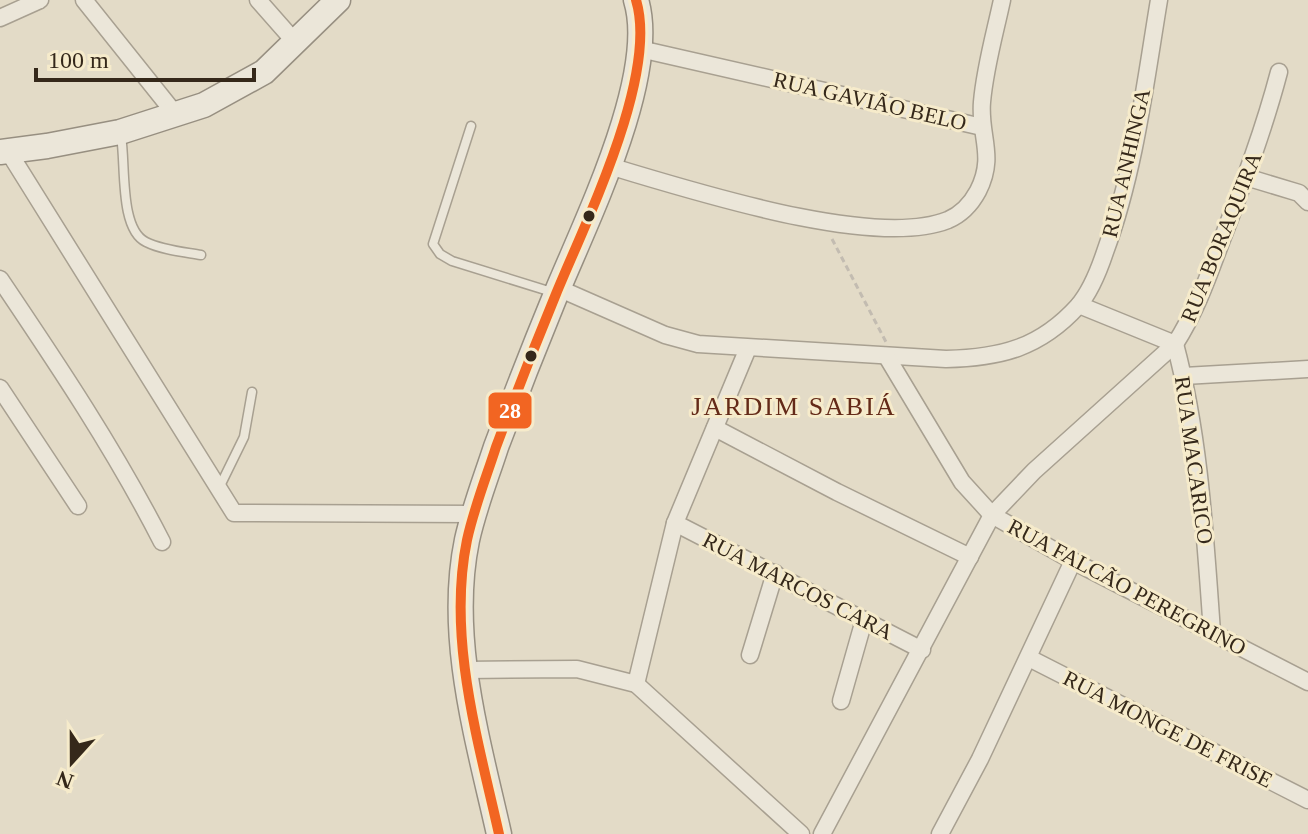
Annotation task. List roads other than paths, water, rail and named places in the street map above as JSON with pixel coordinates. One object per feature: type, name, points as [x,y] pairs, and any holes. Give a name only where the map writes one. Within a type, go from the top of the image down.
[{"type":"main road","points":[[4,152],[120,132],[176,115],[229,92],[264,72],[338,0]]},
{"type":"main road","points":[[499,834],[465,670],[462,596],[467,541],[514,397],[609,166],[628,108],[640,49],[636,0]]},
{"type":"street","points":[[0,18],[40,0]]},
{"type":"street","points":[[84,0],[176,115]]},
{"type":"street","points":[[258,0],[295,42]]},
{"type":"street","points":[[982,127],[986,77],[1002,0]]},
{"type":"street","name":"RUA ANHINGA","points":[[886,349],[984,358],[1011,352],[1040,337],[1079,305],[1101,263],[1117,221],[1134,145],[1159,0]]},
{"type":"street","name":"RUA GAVIÃO BELO","points":[[609,166],[721,198],[823,221],[871,226],[920,226],[950,219],[970,203],[979,188],[987,162],[988,151],[982,127],[640,49]]},
{"type":"street","name":"RUA BORAQUIRA","points":[[822,834],[992,515],[1034,471],[1175,344],[1194,311],[1246,177],[1279,72]]},
{"type":"street","points":[[4,152],[234,513],[474,514]]},
{"type":"street","points":[[1246,177],[1299,193],[1308,202]]},
{"type":"street","points":[[0,279],[130,479],[162,542]]},
{"type":"street","points":[[557,291],[665,335],[698,344],[748,348],[886,349]]},
{"type":"street","name":"RUA MACARICO","points":[[1079,305],[1175,344],[1184,376],[1198,463],[1212,632]]},
{"type":"street","points":[[636,684],[675,523],[748,348]]},
{"type":"street","name":"RUA FALCÃO PEREGRINO","points":[[886,349],[962,482],[992,515],[1073,561],[1308,682]]},
{"type":"street","points":[[1184,376],[1308,369]]},
{"type":"street","points":[[0,388],[78,506]]},
{"type":"street","points":[[715,428],[970,557]]},
{"type":"street","name":"RUA MARCOS CARA","points":[[675,523],[922,650]]},
{"type":"street","points":[[940,834],[980,759],[1073,561]]},
{"type":"street","points":[[750,655],[775,573]]},
{"type":"street","points":[[841,701],[864,620]]},
{"type":"street","name":"RUA MONGE DE FRISE","points":[[1029,658],[1308,800]]},
{"type":"street","points":[[465,670],[530,667],[577,669],[636,684],[801,834]]},
{"type":"lane","points":[[471,126],[433,244],[440,254],[452,261],[557,291]]},
{"type":"lane","points":[[120,132],[128,217],[134,232],[144,242],[201,255]]},
{"type":"lane","points":[[219,488],[244,437],[252,392]]},
{"type":"district","name":"JARDIM SABIÁ","points":[[794,406]]}]
